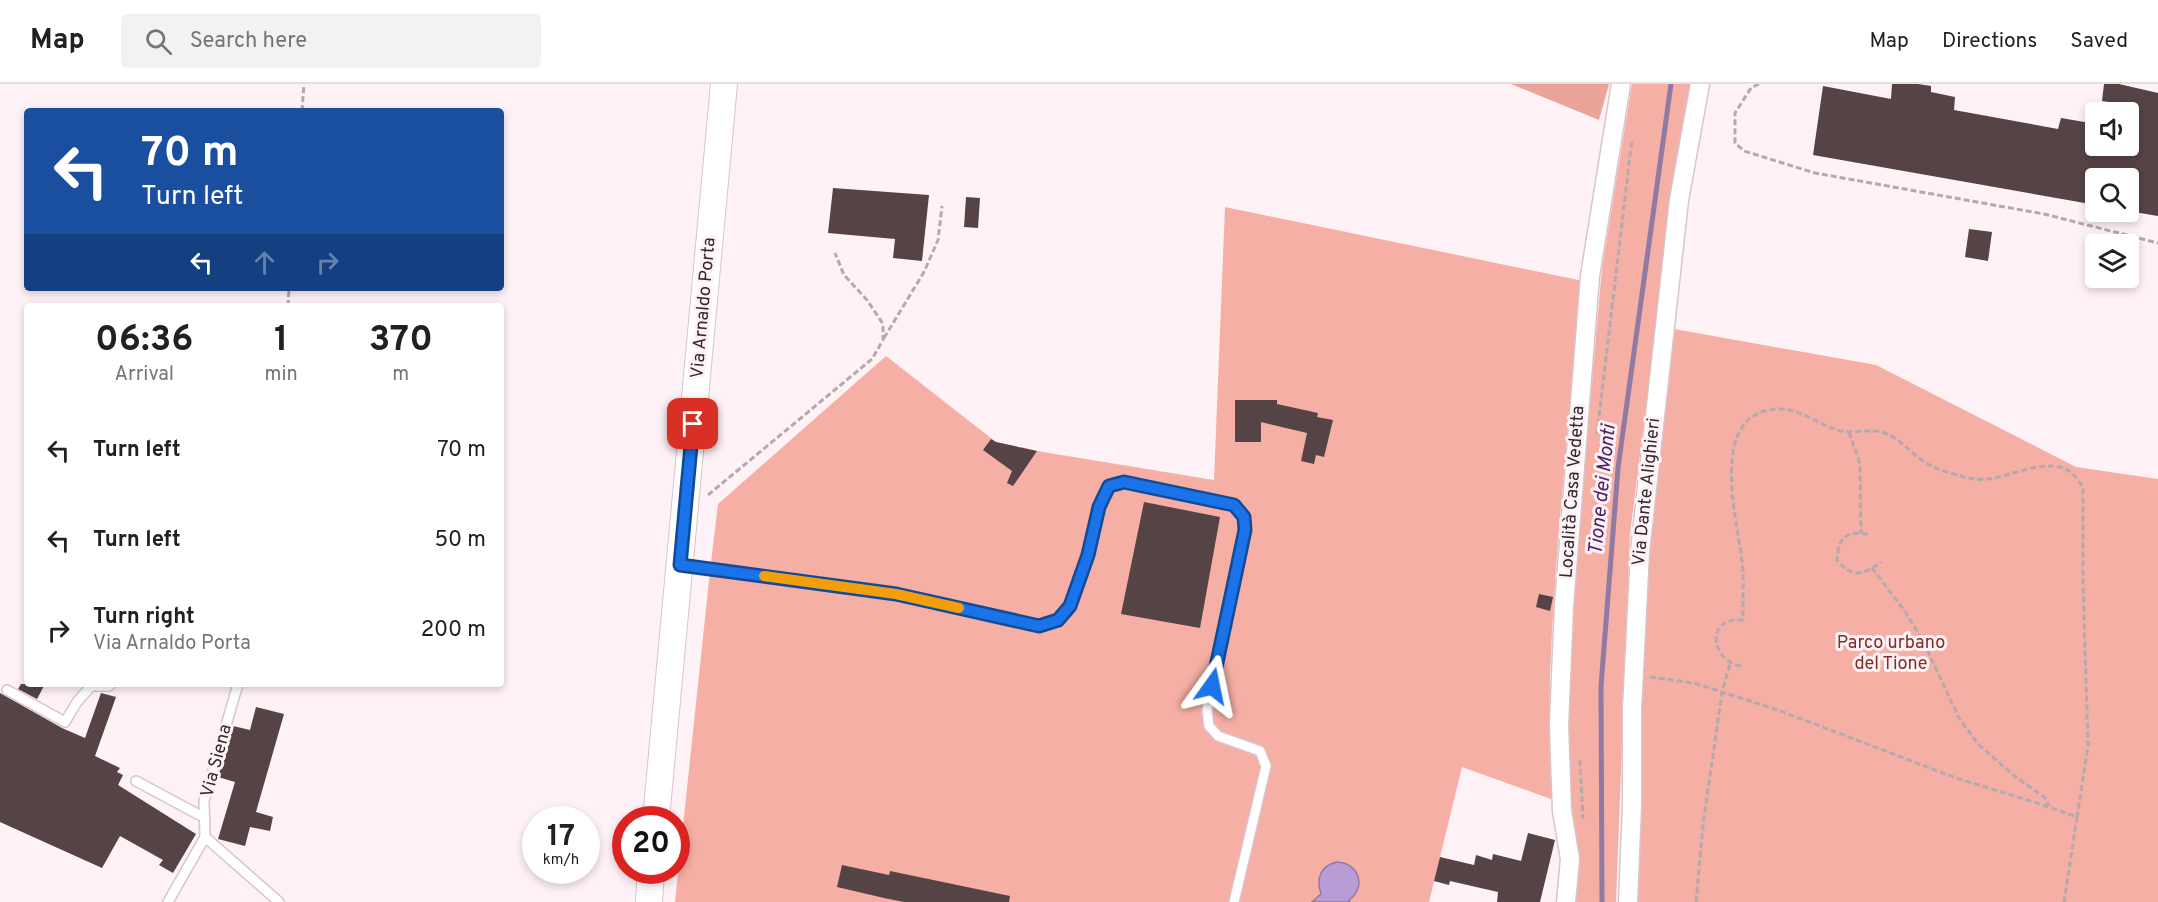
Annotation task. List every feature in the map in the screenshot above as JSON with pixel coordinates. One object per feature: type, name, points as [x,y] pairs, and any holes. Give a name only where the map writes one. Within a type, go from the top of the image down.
[{"type":"street","name":"Via Arnaldo Porta","points":[[657,806],[724,84]]},
{"type":"street","name":"Località Casa Vedetta","points":[[1566,902],[1570,859],[1562,811],[1559,725],[1564,606],[1590,276],[1622,84]]},
{"type":"street","name":"Via Dante Alighieri","points":[[1628,902],[1632,805],[1633,674],[1640,551],[1677,212],[1700,84]]},
{"type":"street","points":[[648,902],[650,884]]},
{"type":"lane","points":[[680,565],[896,594],[1039,626],[1058,620],[1070,606],[1088,555],[1099,507],[1109,486],[1124,482],[1234,505],[1244,517],[1245,530],[1207,710],[1209,726],[1218,736],[1260,751],[1266,766],[1234,902]]},
{"type":"lane","points":[[8,690],[65,722],[77,702],[90,687]]},
{"type":"lane","name":"Via Siena","points":[[168,902],[205,837],[204,801],[237,687]]},
{"type":"lane","points":[[136,781],[205,818]]},
{"type":"lane","points":[[205,837],[279,902]]},
{"type":"path","points":[[302,108],[304,84]]},
{"type":"path","points":[[1759,84],[1751,88],[1735,113],[1735,143],[1743,151],[1815,173],[2044,214],[2158,243]]},
{"type":"path","points":[[1596,444],[1633,130]]},
{"type":"path","points":[[701,501],[872,359],[924,272],[938,240],[942,206]]},
{"type":"path","points":[[835,253],[844,275],[867,300],[883,324],[883,340]]},
{"type":"path","points":[[1741,666],[1730,664],[1721,656],[1715,645],[1721,625],[1731,620],[1743,620],[1742,562],[1731,475],[1732,453],[1741,431],[1749,420],[1763,412],[1778,409],[1795,411],[1839,431],[1876,431],[1888,434],[1925,462],[1959,476],[1976,480],[1989,479],[2035,467],[2062,468],[2071,472],[2083,487],[2083,584],[2088,747],[2064,902]]},
{"type":"path","points":[[1849,432],[1860,464],[1861,533]]},
{"type":"path","points":[[1868,534],[1850,534],[1840,541],[1837,560],[1844,569],[1852,573],[1861,573],[1881,562]]},
{"type":"path","points":[[1872,568],[1904,610],[1923,641],[1959,718],[1978,744],[2012,774],[2045,798],[2049,807]]},
{"type":"path","points":[[1696,902],[1703,825],[1722,692],[1730,664]]},
{"type":"path","points":[[1633,674],[1694,683],[1778,710],[1956,778],[2077,817]]},
{"type":"path","points":[[1580,758],[1583,828]]},
{"type":"green space","points":[[1632,84],[1691,84],[1678,152],[1630,534],[1616,902],[1573,902],[1578,853],[1571,799],[1568,715],[1575,576],[1602,268]]},
{"type":"green space","points":[[1225,207],[1583,281],[1555,577],[1550,691],[1551,799],[1462,767],[1429,902],[675,902],[677,884],[690,884],[690,806],[685,806],[718,504],[886,356],[996,442],[1037,451],[1214,480]]},
{"type":"green space","name":"Parco urbano del Tione","points":[[1674,329],[1876,365],[2076,467],[2158,479],[2158,902],[1634,902],[1639,682],[1650,531]]},
{"type":"shaded area","points":[[1511,84],[1609,84],[1599,120]]},
{"type":"shaded area","points":[[1337,862],[1351,867],[1358,876],[1359,883],[1355,895],[1349,900],[1350,902],[1312,902],[1321,894],[1319,878],[1323,870]]},
{"type":"building","points":[[1892,84],[1931,86],[1931,92],[1955,97],[1954,110],[2058,129],[2061,118],[2085,122],[2085,156],[2139,156],[2139,102],[2102,101],[2104,84],[2119,84],[2158,93],[2158,216],[2139,213],[2139,168],[2085,168],[2085,203],[1813,155],[1823,86],[1891,99]]},
{"type":"building","points":[[833,188],[929,195],[922,261],[893,258],[895,239],[828,233]]},
{"type":"building","points":[[966,197],[980,198],[978,228],[964,227]]},
{"type":"building","points":[[1969,229],[1992,232],[1988,261],[1965,257]]},
{"type":"building","points":[[1235,400],[1277,400],[1277,404],[1318,413],[1317,417],[1333,420],[1324,457],[1316,455],[1314,464],[1301,461],[1307,433],[1261,422],[1261,442],[1235,442]]},
{"type":"building","points":[[991,439],[1037,451],[1013,486],[1007,483],[1012,471],[983,450]]},
{"type":"building","points":[[1144,502],[1220,517],[1200,628],[1121,614]]},
{"type":"building","points":[[1539,594],[1553,597],[1550,611],[1536,607]]},
{"type":"building","points":[[21,684],[24,684],[24,687],[43,687],[37,699],[18,689]]},
{"type":"building","points":[[0,693],[62,728],[85,738],[101,693],[116,697],[95,756],[120,768],[117,772],[123,775],[118,785],[196,834],[173,873],[159,865],[163,860],[120,836],[102,868],[0,822]]},
{"type":"building","points":[[256,707],[284,714],[256,812],[273,817],[270,831],[250,827],[245,846],[218,839],[235,782],[218,777],[233,726],[250,730]]},
{"type":"building","points":[[1528,833],[1555,840],[1540,902],[1497,902],[1498,892],[1450,881],[1449,885],[1434,881],[1440,857],[1474,865],[1476,855],[1492,860],[1493,854],[1521,861]]},
{"type":"building","points":[[842,865],[889,875],[890,871],[1010,896],[1009,902],[904,902],[884,898],[837,887]]},
{"type":"waterway","name":"Tione dei Monti","points":[[1602,902],[1601,686],[1618,468],[1671,84]]},
{"type":"slow traffic","points":[[764,576],[896,594],[959,608]]},
{"type":"route","points":[[693,424],[680,565],[710,571],[807,581],[896,594],[1039,626],[1058,620],[1070,606],[1088,555],[1099,507],[1109,486],[1124,482],[1234,505],[1244,517],[1245,530],[1212,686]]}]
